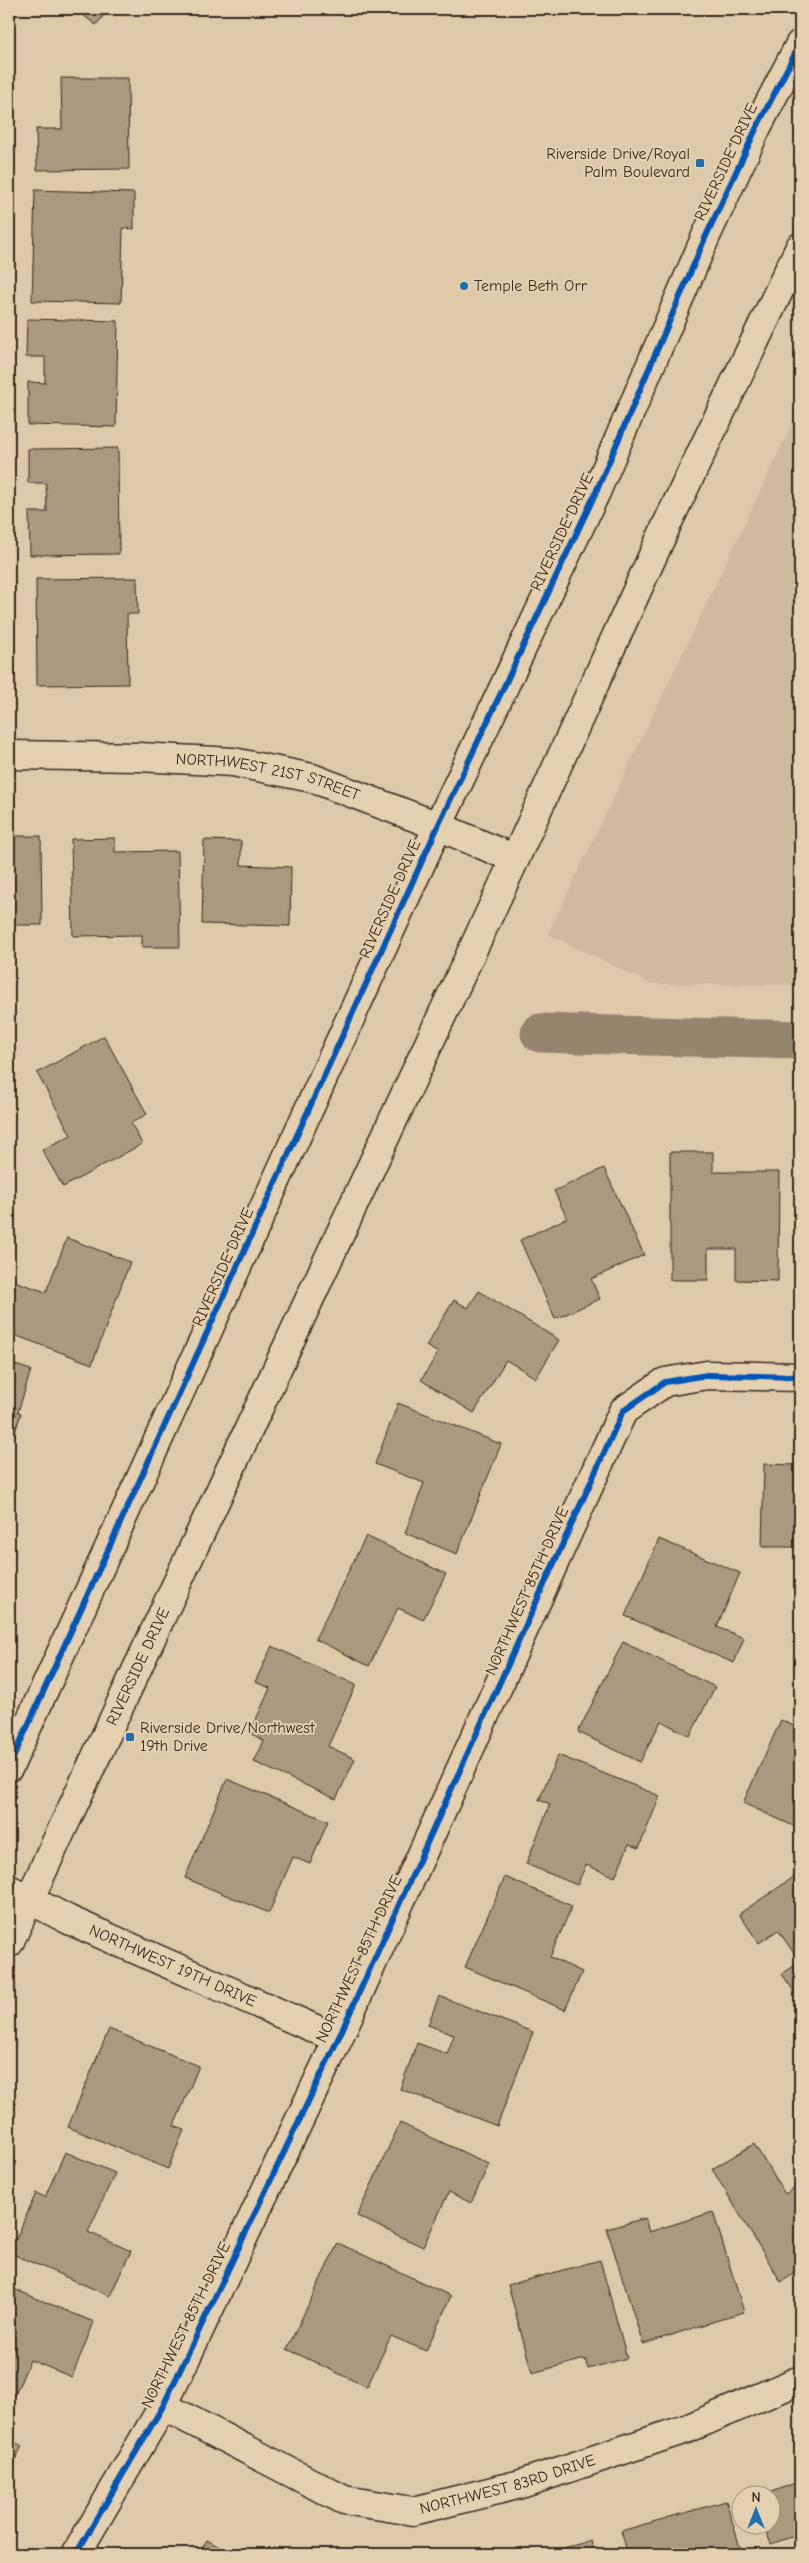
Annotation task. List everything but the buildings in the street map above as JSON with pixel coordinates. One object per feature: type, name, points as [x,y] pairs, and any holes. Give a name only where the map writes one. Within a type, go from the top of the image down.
[{"type":"street","name":"RIVERSIDE DRIVE","points":[[9,1766],[438,826],[596,492],[706,236],[757,127],[800,44]]},
{"type":"street","name":"RIVERSIDE DRIVE","points":[[9,1943],[19,1894],[515,859],[669,520],[800,247]]},
{"type":"street","name":"NORTHWEST 21ST STREET","points":[[9,755],[139,757],[233,762],[312,778],[438,826],[515,859]]},
{"type":"street","name":"NORTHWEST 85TH DRIVE","points":[[76,2554],[163,2406],[338,2039],[623,1411],[665,1382],[707,1375],[800,1377]]},
{"type":"street","name":"NORTHWEST 19TH DRIVE","points":[[19,1894],[69,1920],[338,2039]]},
{"type":"street","name":"NORTHWEST 83RD DRIVE","points":[[163,2406],[344,2500],[413,2511],[521,2484],[671,2434],[800,2380]]},
{"type":"shaded area","points":[[800,408],[800,985],[651,984],[548,934]]},
{"type":"waterway","points":[[540,1033],[800,1040]]},
{"type":"cycle path","points":[[9,1767],[438,826],[596,492],[706,236],[757,127],[800,44]]},
{"type":"cycle path","points":[[76,2554],[163,2406],[338,2039],[623,1411],[665,1382],[707,1375],[800,1377]]},
{"type":"place","name":"Riverside Drive/Royal Palm Boulevard","points":[[700,163]]},
{"type":"place","name":"Temple Beth Orr","points":[[464,286]]},
{"type":"place","name":"Riverside Drive/Northwest 19th Drive","points":[[130,1737]]}]
